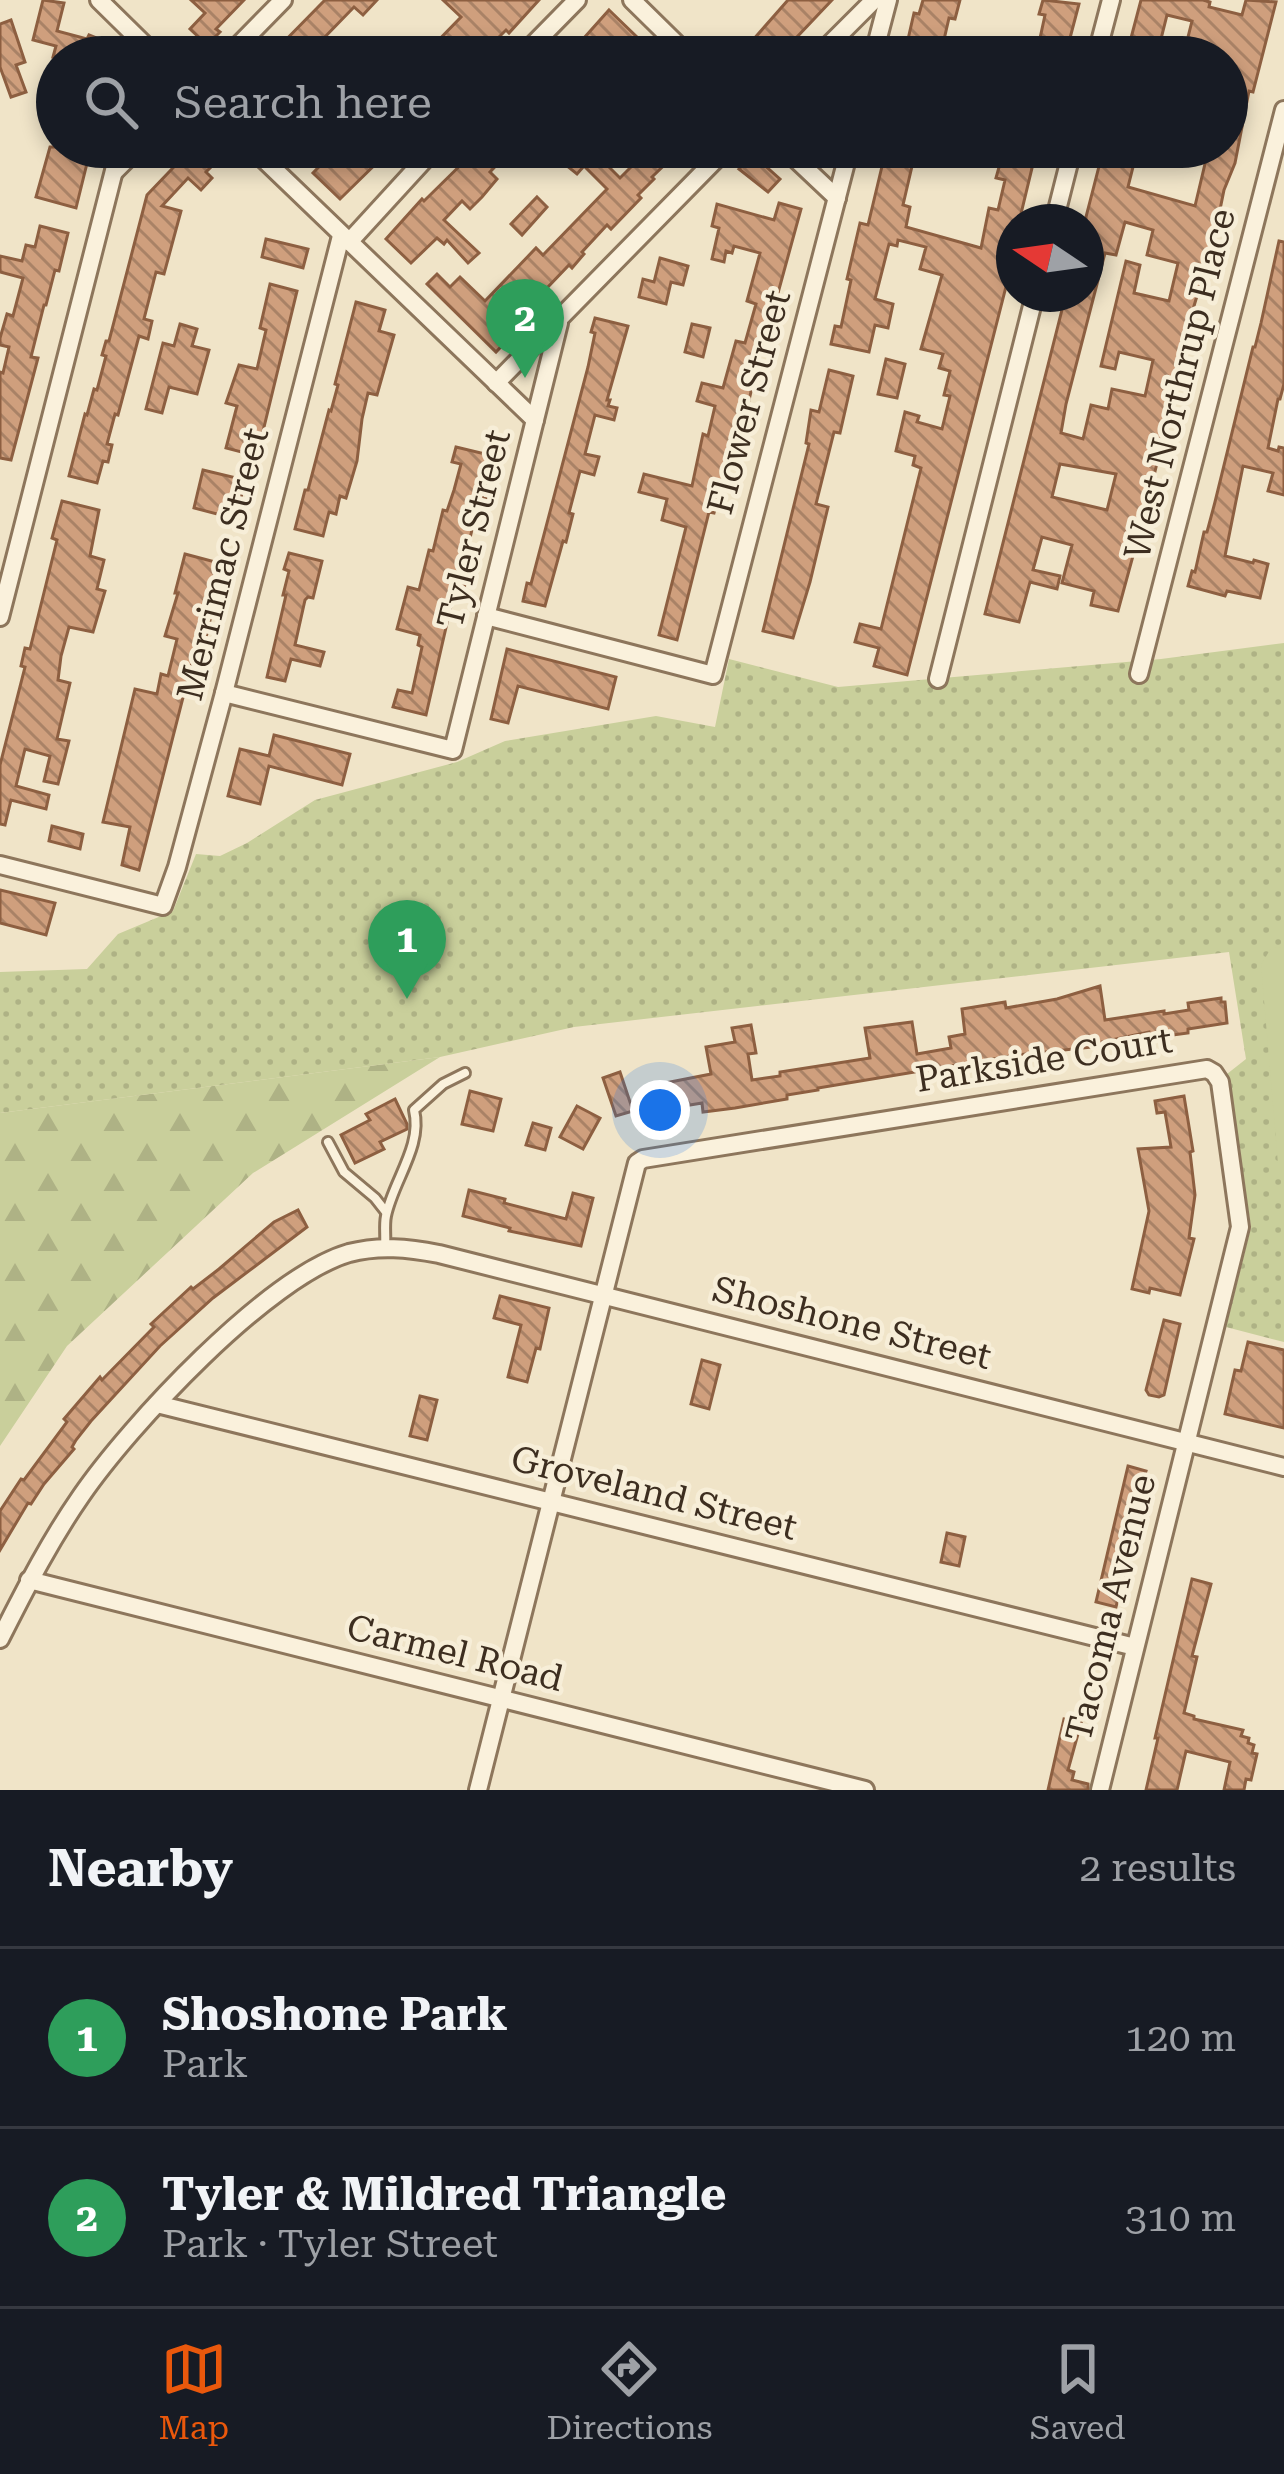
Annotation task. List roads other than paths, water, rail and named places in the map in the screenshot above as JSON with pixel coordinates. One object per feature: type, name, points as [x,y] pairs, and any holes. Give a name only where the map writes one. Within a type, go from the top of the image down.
[{"type":"street","points":[[99,0],[132,36]]},
{"type":"street","points":[[248,36],[283,0]]},
{"type":"street","points":[[542,36],[577,0]]},
{"type":"street","points":[[632,0],[669,36]]},
{"type":"street","points":[[838,36],[874,0]]},
{"type":"street","points":[[880,36],[889,0]]},
{"type":"street","points":[[1102,36],[1111,0]]},
{"type":"street","name":"West Northrup Place","points":[[1139,674],[1284,110]]},
{"type":"street","points":[[0,616],[115,168]]},
{"type":"street","points":[[114,172],[118,168]]},
{"type":"street","points":[[272,168],[535,420]]},
{"type":"street","name":"Merrimac Street","points":[[0,865],[163,906],[345,239],[415,168]]},
{"type":"street","name":"Tyler Street","points":[[496,383],[708,168]]},
{"type":"street","points":[[805,168],[836,198]]},
{"type":"street","name":"Flower Street","points":[[486,616],[713,674],[844,168]]},
{"type":"street","points":[[1059,204],[1068,168]]},
{"type":"street","points":[[938,679],[1030,312]]},
{"type":"street","name":"Tyler Street","points":[[224,693],[453,750],[559,323]]},
{"type":"street","name":"Parkside Court","points":[[602,1294],[633,1170],[643,1159],[1210,1070],[1222,1087],[1240,1227],[1186,1443]]},
{"type":"street","points":[[0,1640],[29,1580],[83,1493],[223,1338],[296,1280],[344,1254],[394,1248]]},
{"type":"street","name":"Shoshone Street","points":[[394,1248],[439,1254],[602,1294],[1284,1467]]},
{"type":"street","points":[[478,1790],[602,1294]]},
{"type":"street","name":"Groveland Street","points":[[158,1405],[1135,1647]]},
{"type":"street","name":"Tacoma Avenue","points":[[1100,1790],[1186,1443]]},
{"type":"street","name":"Carmel Road","points":[[29,1580],[865,1790]]},
{"type":"lane","points":[[386,1213],[414,1137],[414,1110],[443,1084],[465,1073]]},
{"type":"lane","points":[[328,1142],[344,1172],[376,1198],[386,1213],[394,1248]]},
{"type":"place","name":"Tyler & Mildred Triangle","points":[[525,378]]},
{"type":"place","name":"Shoshone Park","points":[[407,999]]}]
